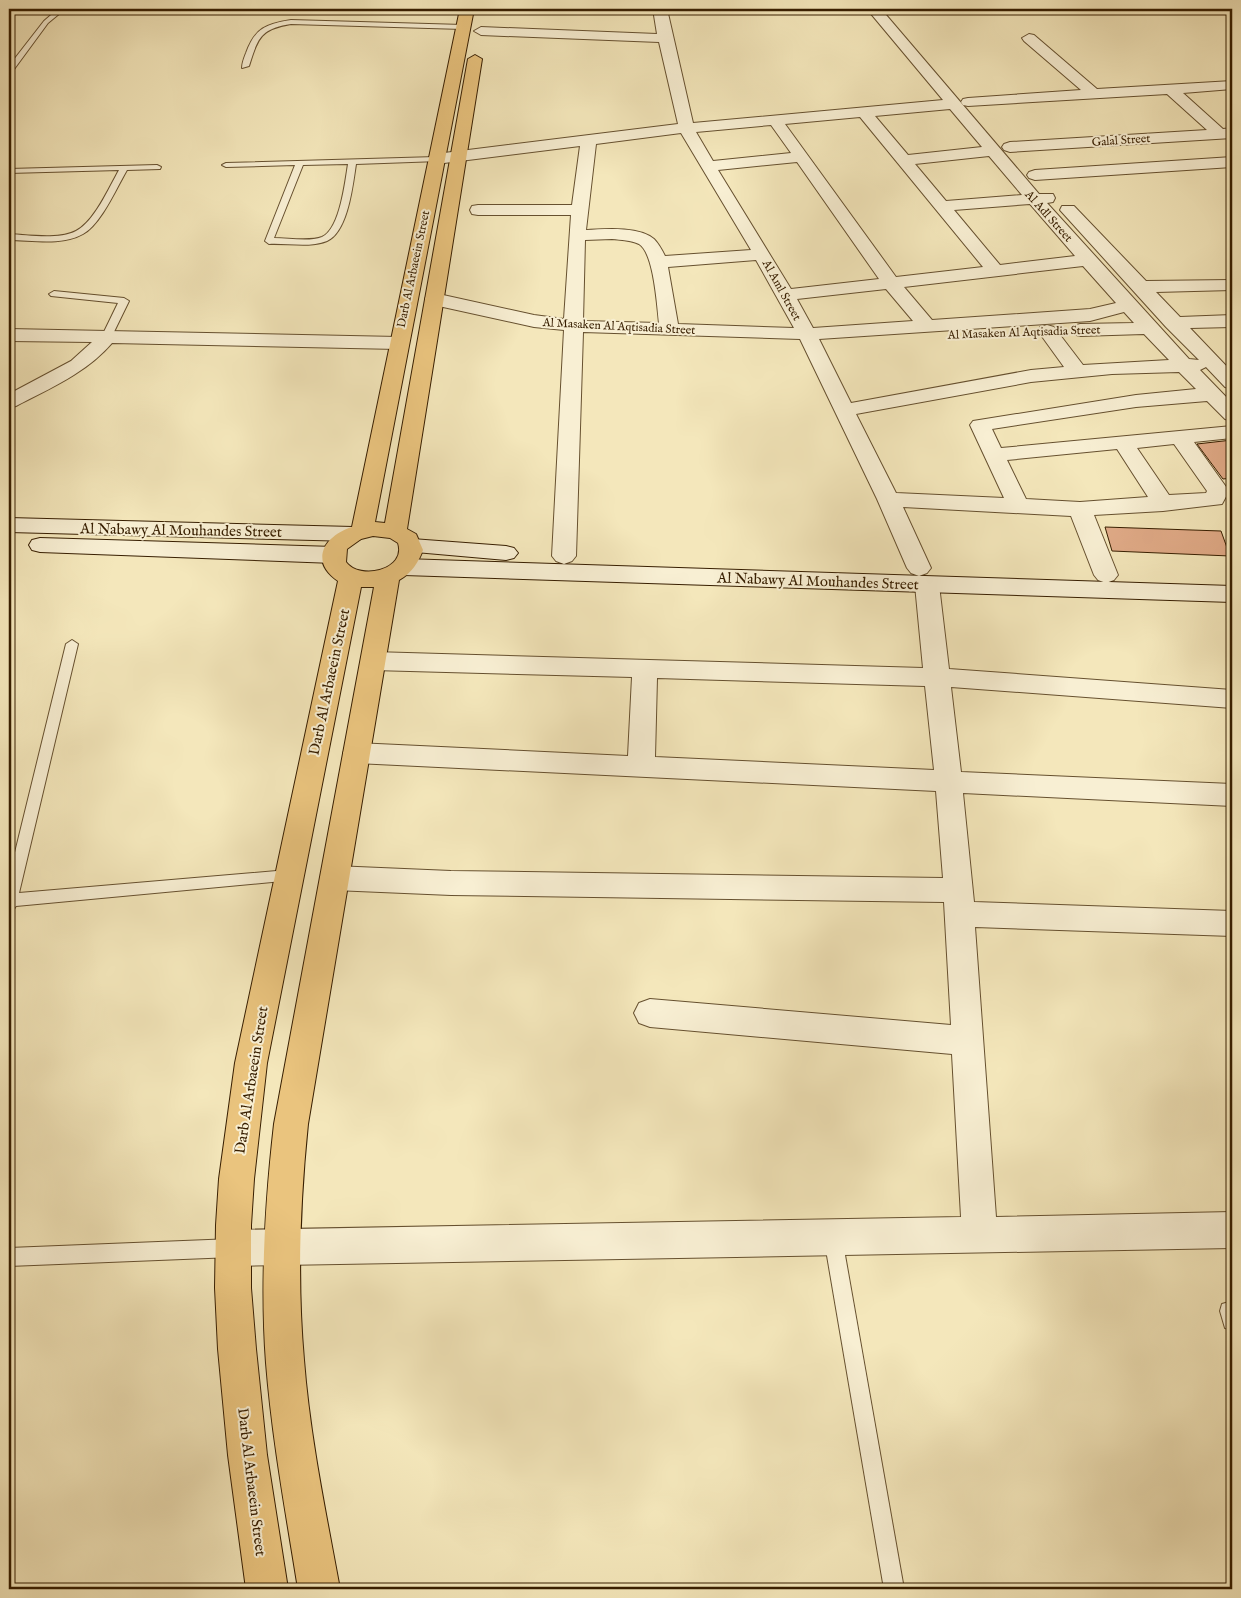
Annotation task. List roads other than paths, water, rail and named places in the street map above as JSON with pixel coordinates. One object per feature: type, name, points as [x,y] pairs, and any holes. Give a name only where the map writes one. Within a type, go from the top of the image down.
[{"type":"highway","name":"Darb Al Arbaeein Street","points":[[357,532],[467,9]]},
{"type":"highway","name":"Darb Al Arbaeein Street","points":[[319,1589],[292,1420],[283,1330],[282,1248],[284,1185],[291,1124],[356,753],[373,661],[400,555],[434,299],[482,24]]},
{"type":"highway","points":[[458,57],[476,57]]},
{"type":"highway","points":[[384,529],[400,555],[369,579],[342,566],[337,547],[357,532],[384,529]]},
{"type":"highway","name":"Darb Al Arbaeein Street","points":[[267,1589],[258,1540],[237,1356],[233,1248],[236,1183],[241,1121],[250,1063],[288,876],[342,566]]},
{"type":"street","name":"Al Aml Street","points":[[660,9],[686,128],[762,254],[807,334],[888,498],[923,577],[938,677],[949,782],[959,902],[980,1234]]},
{"type":"street","name":"Al Adl Street","points":[[874,9],[960,103],[1010,148],[1232,383]]},
{"type":"street","name":"Al Adl Street","points":[[888,9],[960,103],[992,151],[1088,260],[1232,415]]},
{"type":"street","points":[[482,24],[665,38]]},
{"type":"street","points":[[1029,38],[1094,94]]},
{"type":"street","points":[[436,159],[686,128],[960,103],[1226,86],[1232,99]]},
{"type":"street","points":[[1171,89],[1226,134]]},
{"type":"street","points":[[863,111],[996,271]]},
{"type":"street","points":[[774,119],[892,284],[927,326]]},
{"type":"street","name":"Galal Street","points":[[1010,148],[1226,134]]},
{"type":"street","points":[[564,556],[577,235],[589,140]]},
{"type":"street","points":[[903,160],[992,151]]},
{"type":"street","points":[[708,166],[801,157]]},
{"type":"street","points":[[1036,175],[1232,162]]},
{"type":"street","points":[[942,206],[1056,198]]},
{"type":"street","points":[[478,210],[580,210]]},
{"type":"street","points":[[577,235],[625,236],[640,239],[647,242],[653,248],[658,262],[669,330]]},
{"type":"street","points":[[658,262],[762,254]]},
{"type":"street","points":[[785,296],[1088,260]]},
{"type":"street","points":[[1140,287],[1232,285]]},
{"type":"street","name":"Al Masaken Al Aqtisadia Street","points":[[434,299],[525,319],[574,326],[807,334],[1090,315],[1130,305]]},
{"type":"street","points":[[1173,322],[1232,321]]},
{"type":"street","name":"Al Masaken Al Aqtisadia Street","points":[[807,334],[819,338],[849,339],[1151,328]]},
{"type":"street","points":[[1047,331],[1077,370]]},
{"type":"street","points":[[9,335],[398,344]]},
{"type":"street","points":[[9,402],[78,365],[92,354],[106,338]]},
{"type":"street","points":[[968,407],[1031,376],[1077,370],[1214,364]]},
{"type":"street","points":[[1112,368],[1136,401]]},
{"type":"street","points":[[844,410],[1136,401],[1212,394]]},
{"type":"street","points":[[968,407],[995,455],[1018,505]]},
{"type":"street","points":[[995,455],[1232,432]]},
{"type":"street","points":[[888,498],[1080,509],[1208,501],[1214,499],[1218,491],[1180,436]]},
{"type":"street","points":[[1123,442],[1163,504]]},
{"type":"street","points":[[1080,509],[1106,575]]},
{"type":"street","name":"Al Nabawy Al Mouhandes Street","points":[[9,525],[357,532]]},
{"type":"street","name":"Al Nabawy Al Mouhandes Street","points":[[9,544],[342,566]]},
{"type":"street","name":"Al Nabawy Al Mouhandes Street","points":[[400,555],[564,556],[1232,594]]},
{"type":"street","name":"Al Nabawy Al Mouhandes Street","points":[[400,555],[923,577],[1106,575],[1232,578]]},
{"type":"street","points":[[373,661],[938,677],[1232,700]]},
{"type":"street","points":[[641,768],[646,670]]},
{"type":"street","points":[[356,753],[1232,795]]},
{"type":"street","points":[[334,878],[959,902],[1232,922]]},
{"type":"street","points":[[650,1013],[967,1041]]},
{"type":"street","points":[[233,1248],[1232,1230]]},
{"type":"lane","points":[[9,70],[46,22],[62,9]]},
{"type":"lane","points":[[245,66],[255,38],[267,26],[275,24],[291,22],[463,27]]},
{"type":"lane","points":[[226,165],[436,159]]},
{"type":"lane","points":[[300,163],[269,241],[318,240],[330,236],[338,224],[353,161]]},
{"type":"lane","points":[[10,173],[157,167]]},
{"type":"lane","points":[[9,237],[64,236],[80,232],[93,219],[124,168]]},
{"type":"lane","points":[[54,294],[124,301],[106,338]]},
{"type":"lane","points":[[72,644],[9,902],[288,876]]},
{"type":"lane","points":[[833,1237],[894,1589]]},
{"type":"lane","points":[[9,1257],[233,1248]]}]
